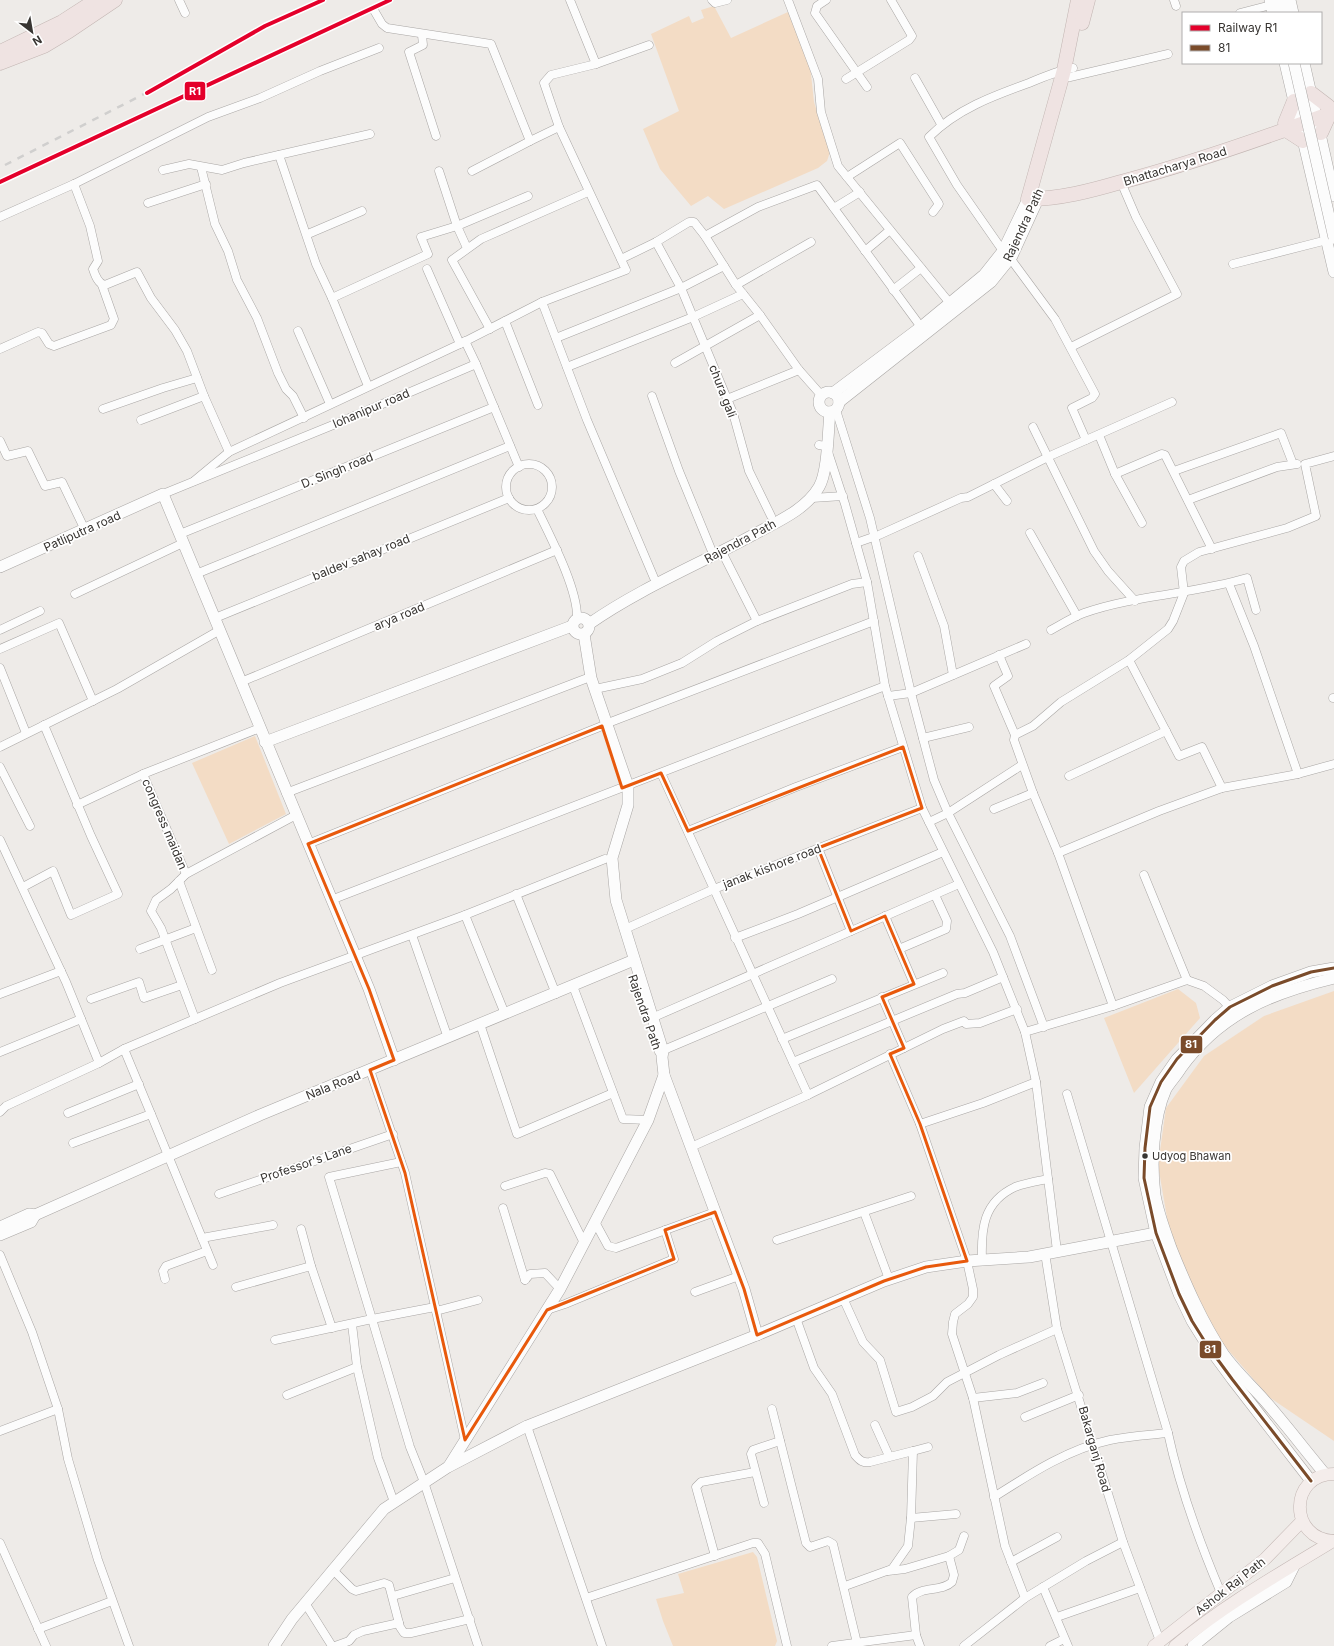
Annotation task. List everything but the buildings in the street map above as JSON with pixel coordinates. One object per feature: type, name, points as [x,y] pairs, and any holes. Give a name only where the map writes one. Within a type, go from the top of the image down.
[{"type":"highway","points":[[0,52],[62,22],[96,0]]},
{"type":"highway","points":[[0,64],[50,42],[70,31],[115,0]]},
{"type":"highway","name":"Rajendra Path","points":[[1069,72],[1078,0]]},
{"type":"highway","name":"Rajendra Path","points":[[1035,195],[1088,0]]},
{"type":"highway","points":[[1311,93],[1327,111],[1320,133]]},
{"type":"highway","points":[[1294,100],[1285,126],[1303,141]]},
{"type":"highway","name":"Bhattacharya Road","points":[[1035,195],[1075,194],[1175,167],[1327,111]]},
{"type":"highway","name":"Bhattacharya Road","points":[[1035,195],[1074,187],[1148,168],[1285,126]]},
{"type":"main road","points":[[1290,0],[1293,12]]},
{"type":"main road","points":[[1273,5],[1282,12]]},
{"type":"main road","points":[[1285,64],[1303,141],[1330,239]]},
{"type":"main road","points":[[1294,64],[1330,239],[1334,272]]},
{"type":"main road","points":[[1304,64],[1311,93]]},
{"type":"main road","points":[[1320,133],[1334,196]]},
{"type":"main road","name":"Rajendra Path","points":[[830,404],[953,307],[1006,254],[1035,195]]},
{"type":"main road","name":"Rajendra Path","points":[[581,626],[716,550],[796,501],[806,493],[813,482],[816,471],[830,404],[921,327],[953,307]]},
{"type":"main road","name":"Rajendra Path","points":[[581,626],[612,600],[654,578],[716,550],[794,511],[812,498],[820,486],[824,472],[822,445]]},
{"type":"main road","points":[[163,494],[355,956],[394,1060]]},
{"type":"main road","name":"Patliputra road","points":[[0,567],[163,494]]},
{"type":"main road","points":[[265,742],[581,626]]},
{"type":"main road","name":"Rajendra Path","points":[[581,626],[585,679],[605,725]]},
{"type":"main road","name":"Rajendra Path","points":[[581,626],[595,689],[625,787],[628,805],[612,858],[613,900],[625,929],[631,961],[654,1017],[661,1053]]},
{"type":"main road","name":"Rajendra Path","points":[[625,787],[622,805],[605,859],[613,900],[661,1053]]},
{"type":"main road","name":"Nala Road","points":[[35,1215],[370,1070],[556,994],[631,961]]},
{"type":"main road","points":[[1311,1481],[1304,1474],[1207,1345],[1179,1294],[1161,1232],[1153,1157],[1158,1119],[1166,1089],[1200,1045],[1214,1030],[1233,1011],[1272,986],[1311,972],[1334,968]]},
{"type":"main road","points":[[1233,1011],[1334,978]]},
{"type":"main road","points":[[661,1053],[664,1075],[739,1276],[757,1336]]},
{"type":"main road","points":[[448,1467],[560,1289],[648,1120],[664,1075]]},
{"type":"main road","points":[[0,1227],[28,1214],[35,1215],[31,1222],[0,1235]]},
{"type":"main road","points":[[274,1646],[305,1603],[376,1517],[394,1502],[448,1467],[527,1426],[757,1336],[889,1279],[926,1267],[967,1261],[1029,1257],[1110,1240],[1161,1232]]},
{"type":"main road","points":[[1161,1232],[1201,1316],[1225,1357],[1330,1474],[1311,1481],[1302,1492],[1299,1506],[1302,1521],[1309,1531],[1320,1538],[1333,1541]]},
{"type":"main road","name":"Ashok Raj Path","points":[[1157,1643],[1265,1559],[1302,1521]]},
{"type":"main road","name":"Ashok Raj Path","points":[[1176,1646],[1200,1626],[1268,1580],[1333,1541]]},
{"type":"main road","points":[[1193,1646],[1229,1617],[1286,1582],[1295,1564]]},
{"type":"street","points":[[179,0],[185,13]]},
{"type":"street","points":[[570,0],[596,64]]},
{"type":"street","points":[[712,0],[715,3],[727,0]]},
{"type":"street","points":[[788,0],[818,79],[821,112],[838,166],[953,307]]},
{"type":"street","points":[[826,0],[817,6],[815,13],[868,88]]},
{"type":"street","points":[[846,79],[909,40],[912,36],[891,0]]},
{"type":"street","points":[[1244,12],[1273,5]]},
{"type":"street","points":[[375,12],[382,24],[387,28],[422,35],[490,44],[530,141]]},
{"type":"street","points":[[422,35],[423,45],[409,52],[436,136]]},
{"type":"street","points":[[194,481],[229,452],[463,342],[542,302],[626,270],[588,192],[559,127],[544,84],[551,75],[596,64],[649,45]]},
{"type":"street","points":[[0,217],[74,184],[208,117],[260,98],[320,71],[379,48]]},
{"type":"street","points":[[1086,440],[1072,408],[1092,398],[1095,394],[1055,319],[957,186],[929,137],[941,124],[962,110],[1069,72],[1168,54]]},
{"type":"street","points":[[915,78],[941,124]]},
{"type":"street","points":[[472,171],[559,127]]},
{"type":"street","points":[[163,170],[189,164],[222,170],[370,134]]},
{"type":"street","points":[[847,177],[900,143],[939,204],[933,212]]},
{"type":"street","points":[[279,155],[297,208],[308,234],[316,264],[332,298],[368,386]]},
{"type":"street","points":[[201,167],[215,224],[228,251],[238,280],[257,318],[278,373],[286,389],[293,396],[304,418]]},
{"type":"street","points":[[439,171],[457,226],[466,248]]},
{"type":"street","points":[[1071,348],[1177,294],[1136,217],[1121,182]]},
{"type":"street","points":[[0,349],[38,332],[42,333],[49,344],[54,346],[111,325],[114,319],[102,285],[94,271],[98,261],[90,226],[74,184]]},
{"type":"street","points":[[148,203],[206,184]]},
{"type":"street","points":[[705,236],[758,207],[814,185],[820,188],[921,327]]},
{"type":"street","points":[[490,329],[452,260],[480,239],[588,192]]},
{"type":"street","points":[[834,208],[860,192]]},
{"type":"street","points":[[332,298],[428,254],[421,237],[457,226],[528,196]]},
{"type":"street","points":[[308,234],[362,211]]},
{"type":"street","points":[[621,259],[656,242],[692,221],[705,236],[736,285],[760,315],[799,370],[830,404],[875,536],[910,693],[934,780],[948,813],[1010,936],[1044,1027]]},
{"type":"street","points":[[865,251],[890,230]]},
{"type":"street","points":[[1233,264],[1330,239]]},
{"type":"street","name":"chura gali","points":[[656,242],[681,288],[706,346],[727,399],[749,471],[772,516]]},
{"type":"street","points":[[736,285],[811,242]]},
{"type":"street","points":[[556,338],[681,288],[724,266]]},
{"type":"street","points":[[894,290],[921,268]]},
{"type":"street","points":[[427,269],[463,342],[476,364],[519,467]]},
{"type":"street","points":[[102,285],[137,272],[151,298],[181,340],[229,452]]},
{"type":"street","points":[[567,367],[693,317],[743,294]]},
{"type":"street","points":[[542,302],[567,367],[654,578]]},
{"type":"street","points":[[675,363],[760,315]]},
{"type":"street","points":[[505,321],[538,405]]},
{"type":"street","points":[[298,331],[330,404]]},
{"type":"street","name":"lohanipur road","points":[[163,494],[333,425],[476,364]]},
{"type":"street","points":[[727,399],[799,370]]},
{"type":"street","points":[[103,409],[197,378]]},
{"type":"street","points":[[141,420],[204,396]]},
{"type":"street","points":[[652,396],[679,471],[716,550],[757,620]]},
{"type":"street","points":[[856,543],[994,484],[1048,456],[1172,402]]},
{"type":"street","name":"D. Singh road","points":[[75,594],[181,538],[494,407]]},
{"type":"street","points":[[1033,427],[1094,551],[1108,571],[1135,601]]},
{"type":"street","points":[[1174,471],[1281,433],[1293,464]]},
{"type":"street","points":[[1099,435],[1115,474],[1142,523]]},
{"type":"street","points":[[0,441],[7,456],[28,451],[45,486],[62,482],[85,530]]},
{"type":"street","points":[[822,445],[842,496],[867,582],[885,686],[922,808],[993,952],[1025,1032],[1036,1082],[1057,1251]]},
{"type":"street","points":[[196,574],[510,446]]},
{"type":"street","points":[[1115,474],[1162,454],[1166,456],[1212,548]]},
{"type":"street","points":[[1188,500],[1276,467],[1304,464],[1334,456]]},
{"type":"street","points":[[527,464],[542,468],[551,480],[551,496],[546,503],[537,508],[526,510],[519,508],[509,498],[506,491],[509,477],[519,467],[527,464]]},
{"type":"street","points":[[1014,735],[1033,726],[1061,702],[1129,660],[1168,629],[1173,621],[1184,593],[1181,567],[1184,561],[1199,552],[1287,528],[1316,516],[1304,464]]},
{"type":"street","points":[[994,484],[1007,501]]},
{"type":"street","points":[[812,498],[842,496]]},
{"type":"street","name":"baldev sahay road","points":[[214,618],[509,498]]},
{"type":"street","points":[[537,508],[557,550],[575,600],[581,626]]},
{"type":"street","points":[[1030,533],[1077,616]]},
{"type":"street","name":"arya road","points":[[241,682],[557,550]]},
{"type":"street","points":[[918,556],[944,626],[953,675]]},
{"type":"street","points":[[1051,630],[1077,616],[1135,601],[1229,584],[1247,578],[1256,610]]},
{"type":"street","points":[[595,689],[642,680],[675,665],[757,620],[852,584],[867,582]]},
{"type":"street","points":[[1229,584],[1254,646],[1298,774]]},
{"type":"street","points":[[0,630],[40,611]]},
{"type":"street","points":[[308,844],[605,725],[874,620]]},
{"type":"street","points":[[0,649],[59,623],[93,701]]},
{"type":"street","points":[[0,747],[117,689],[220,630]]},
{"type":"street","points":[[888,696],[910,693],[1026,644]]},
{"type":"street","points":[[999,655],[1008,676],[994,686],[1014,735],[1014,740],[1022,765],[1058,853],[1113,1006]]},
{"type":"street","points":[[1129,660],[1179,756],[1202,747],[1222,788]]},
{"type":"street","points":[[0,668],[26,734]]},
{"type":"street","points":[[286,793],[585,679]]},
{"type":"street","points":[[331,900],[885,686]]},
{"type":"street","points":[[23,887],[53,871],[71,915],[118,894],[77,805],[44,725]]},
{"type":"street","points":[[923,738],[969,727]]},
{"type":"street","name":"congress maidan","points":[[260,728],[143,774],[186,874],[296,815]]},
{"type":"street","points":[[1069,776],[1166,731]]},
{"type":"street","points":[[688,831],[796,787],[903,747]]},
{"type":"street","points":[[1058,853],[1159,811],[1222,788],[1298,774],[1334,764]]},
{"type":"street","points":[[929,822],[948,813],[1022,765]]},
{"type":"street","points":[[0,767],[30,826]]},
{"type":"street","points":[[661,772],[735,938],[808,1095]]},
{"type":"street","points":[[77,805],[143,774]]},
{"type":"street","points":[[994,809],[1033,793]]},
{"type":"street","name":"janak kishore road","points":[[625,929],[714,889],[922,808]]},
{"type":"street","points":[[0,840],[61,971],[99,1063]]},
{"type":"street","points":[[818,848],[851,931]]},
{"type":"street","points":[[735,938],[798,914],[837,896],[943,852]]},
{"type":"street","points":[[0,1112],[6,1106],[99,1063],[124,1049],[280,983],[465,915],[605,859]]},
{"type":"street","points":[[186,874],[156,900],[151,911],[165,939],[194,1020]]},
{"type":"street","points":[[1144,875],[1187,980]]},
{"type":"street","points":[[179,881],[212,970]]},
{"type":"street","points":[[654,1017],[959,884]]},
{"type":"street","points":[[516,894],[556,994]]},
{"type":"street","points":[[899,949],[946,928],[947,921],[935,894]]},
{"type":"street","points":[[465,915],[505,1014]]},
{"type":"street","points":[[885,916],[914,984]]},
{"type":"street","points":[[140,949],[196,928]]},
{"type":"street","points":[[412,935],[448,1038]]},
{"type":"street","points":[[0,994],[61,971]]},
{"type":"street","points":[[782,1040],[882,997],[943,973]]},
{"type":"street","points":[[793,1062],[1003,976]]},
{"type":"street","points":[[661,1053],[832,979]]},
{"type":"street","points":[[1025,1032],[1113,1006],[1187,980],[1204,986],[1233,1011]]},
{"type":"street","points":[[91,999],[139,982],[144,998],[182,985]]},
{"type":"street","points":[[573,986],[623,1119],[648,1120]]},
{"type":"street","points":[[882,997],[904,1048]]},
{"type":"street","points":[[691,1147],[808,1095],[890,1054],[964,1021],[966,1024],[980,1023],[1017,1009]]},
{"type":"street","points":[[0,1052],[81,1019]]},
{"type":"street","points":[[480,1024],[517,1134],[613,1093]]},
{"type":"street","points":[[124,1049],[170,1156],[213,1265]]},
{"type":"street","points":[[890,1054],[920,1124],[967,1261],[973,1289],[973,1297],[968,1304],[955,1314],[952,1334],[966,1372],[973,1398],[994,1497],[1011,1562],[1025,1598]]},
{"type":"street","points":[[370,1070],[393,1134],[401,1162],[465,1440]]},
{"type":"street","points":[[920,1124],[983,1103],[1036,1082]]},
{"type":"street","points":[[68,1113],[139,1084]]},
{"type":"street","points":[[1067,1094],[1168,1433],[1176,1469],[1198,1537],[1221,1593]]},
{"type":"street","points":[[73,1144],[151,1114]]},
{"type":"street","name":"Professor's Lane","points":[[219,1194],[393,1134]]},
{"type":"street","points":[[401,1162],[329,1177],[410,1447],[424,1482],[478,1646]]},
{"type":"street","points":[[505,1186],[545,1173],[550,1174],[584,1243]]},
{"type":"street","points":[[982,1260],[982,1228],[994,1203],[1001,1195],[1016,1186],[1048,1179]]},
{"type":"street","points":[[777,1240],[911,1196]]},
{"type":"street","points":[[503,1208],[524,1280],[530,1274],[545,1273],[560,1289]]},
{"type":"street","points":[[595,1222],[608,1246],[613,1248],[715,1212]]},
{"type":"street","points":[[864,1212],[889,1279]]},
{"type":"street","points":[[202,1238],[273,1225]]},
{"type":"street","points":[[301,1229],[311,1266],[332,1328]]},
{"type":"street","points":[[547,1310],[674,1259],[665,1230]]},
{"type":"street","points":[[165,1278],[163,1271],[166,1266],[207,1251]]},
{"type":"street","name":"Bakarganj Road","points":[[1045,1253],[1057,1329],[1079,1395],[1123,1542],[1140,1588],[1157,1643]]},
{"type":"street","points":[[0,1255],[32,1332],[58,1409],[68,1458],[112,1601],[129,1646]]},
{"type":"street","points":[[236,1287],[311,1266]]},
{"type":"street","points":[[695,1292],[739,1276]]},
{"type":"street","points":[[843,1298],[863,1342],[880,1360],[896,1412],[912,1407],[933,1396],[947,1382],[999,1354],[1057,1329]]},
{"type":"street","points":[[275,1340],[372,1319],[436,1309],[478,1300]]},
{"type":"street","points":[[796,1318],[814,1368],[832,1394],[856,1455],[864,1463],[928,1447]]},
{"type":"street","points":[[352,1324],[357,1367],[378,1458],[394,1502]]},
{"type":"street","points":[[287,1394],[357,1367]]},
{"type":"street","points":[[973,1398],[1017,1393],[1043,1383]]},
{"type":"street","points":[[1024,1417],[1079,1395]]},
{"type":"street","points":[[0,1431],[58,1409]]},
{"type":"street","points":[[772,1409],[806,1543],[810,1547],[828,1541],[834,1544],[845,1586],[857,1643]]},
{"type":"street","points":[[875,1425],[889,1456]]},
{"type":"street","points":[[527,1426],[602,1646]]},
{"type":"street","points":[[994,1497],[1044,1466],[1094,1445],[1120,1438],[1168,1433]]},
{"type":"street","points":[[764,1503],[750,1458],[753,1450],[780,1441]]},
{"type":"street","points":[[888,1571],[896,1564],[900,1554],[908,1546],[911,1518],[913,1451]]},
{"type":"street","points":[[714,1556],[696,1487],[701,1482],[755,1472]]},
{"type":"street","points":[[911,1518],[956,1514]]},
{"type":"street","points":[[845,1586],[888,1571],[905,1569],[949,1556],[959,1550],[964,1536]]},
{"type":"street","points":[[1011,1562],[1057,1537]]},
{"type":"street","points":[[968,1645],[1025,1598],[1086,1561],[1123,1542]]},
{"type":"street","points":[[0,1543],[46,1646]]},
{"type":"street","points":[[586,1598],[753,1543],[758,1543],[762,1547],[787,1646]]},
{"type":"street","points":[[920,1646],[916,1635],[912,1596],[916,1593],[946,1586],[952,1582],[954,1575],[949,1556]]},
{"type":"street","points":[[332,1569],[352,1589],[356,1591],[387,1583],[391,1588],[399,1623],[404,1633],[411,1633],[470,1619]]},
{"type":"street","points":[[392,1596],[455,1578]]},
{"type":"street","points":[[1043,1587],[1057,1617],[1066,1642],[1050,1646]]},
{"type":"street","points":[[1057,1617],[1140,1588]]},
{"type":"street","points":[[38,1628],[112,1601]]},
{"type":"street","points":[[305,1603],[334,1646],[349,1641],[354,1635],[363,1630],[399,1623]]},
{"type":"street","points":[[832,1646],[916,1635]]},
{"type":"highlighted area","points":[[602,726],[622,788],[661,773],[688,831],[903,747],[922,808],[818,848],[851,931],[885,916],[914,984],[882,997],[904,1048],[890,1054],[920,1124],[967,1261],[926,1267],[884,1281],[757,1335],[744,1289],[715,1212],[665,1230],[674,1259],[547,1310],[465,1440],[405,1173],[370,1070],[394,1060],[369,989],[308,844]]},
{"type":"shaded area","points":[[714,6],[731,38],[788,12],[810,65],[814,102],[830,152],[827,161],[818,168],[724,209],[708,196],[691,206],[660,169],[643,129],[679,111],[651,34],[689,16],[692,23],[704,18],[701,10]]},
{"type":"shaded area","points":[[255,736],[286,814],[229,844],[192,763]]},
{"type":"shaded area","points":[[1178,989],[1196,1003],[1200,1018],[1134,1093],[1104,1018]]},
{"type":"shaded area","points":[[1334,991],[1334,1441],[1269,1397],[1216,1336],[1171,1241],[1158,1165],[1166,1108],[1204,1056],[1264,1016]]},
{"type":"shaded area","points":[[753,1552],[757,1557],[777,1641],[775,1646],[673,1646],[656,1599],[684,1593],[678,1574]]},
{"type":"railway","points":[[5,165],[148,92],[265,26],[323,0]]},
{"type":"rail line","name":"R1","points":[[147,93],[265,26],[323,0]]},
{"type":"rail line","name":"R1","points":[[0,182],[390,0]]},
{"type":"transit line","name":"81","points":[[1311,1481],[1232,1379],[1207,1345],[1192,1321],[1179,1294],[1156,1233],[1144,1178],[1145,1148],[1150,1107],[1161,1082],[1177,1059],[1215,1020],[1230,1007],[1272,986],[1311,972],[1334,968]]},
{"type":"place","name":"Udyog Bhawan","points":[[1145,1156]]}]
